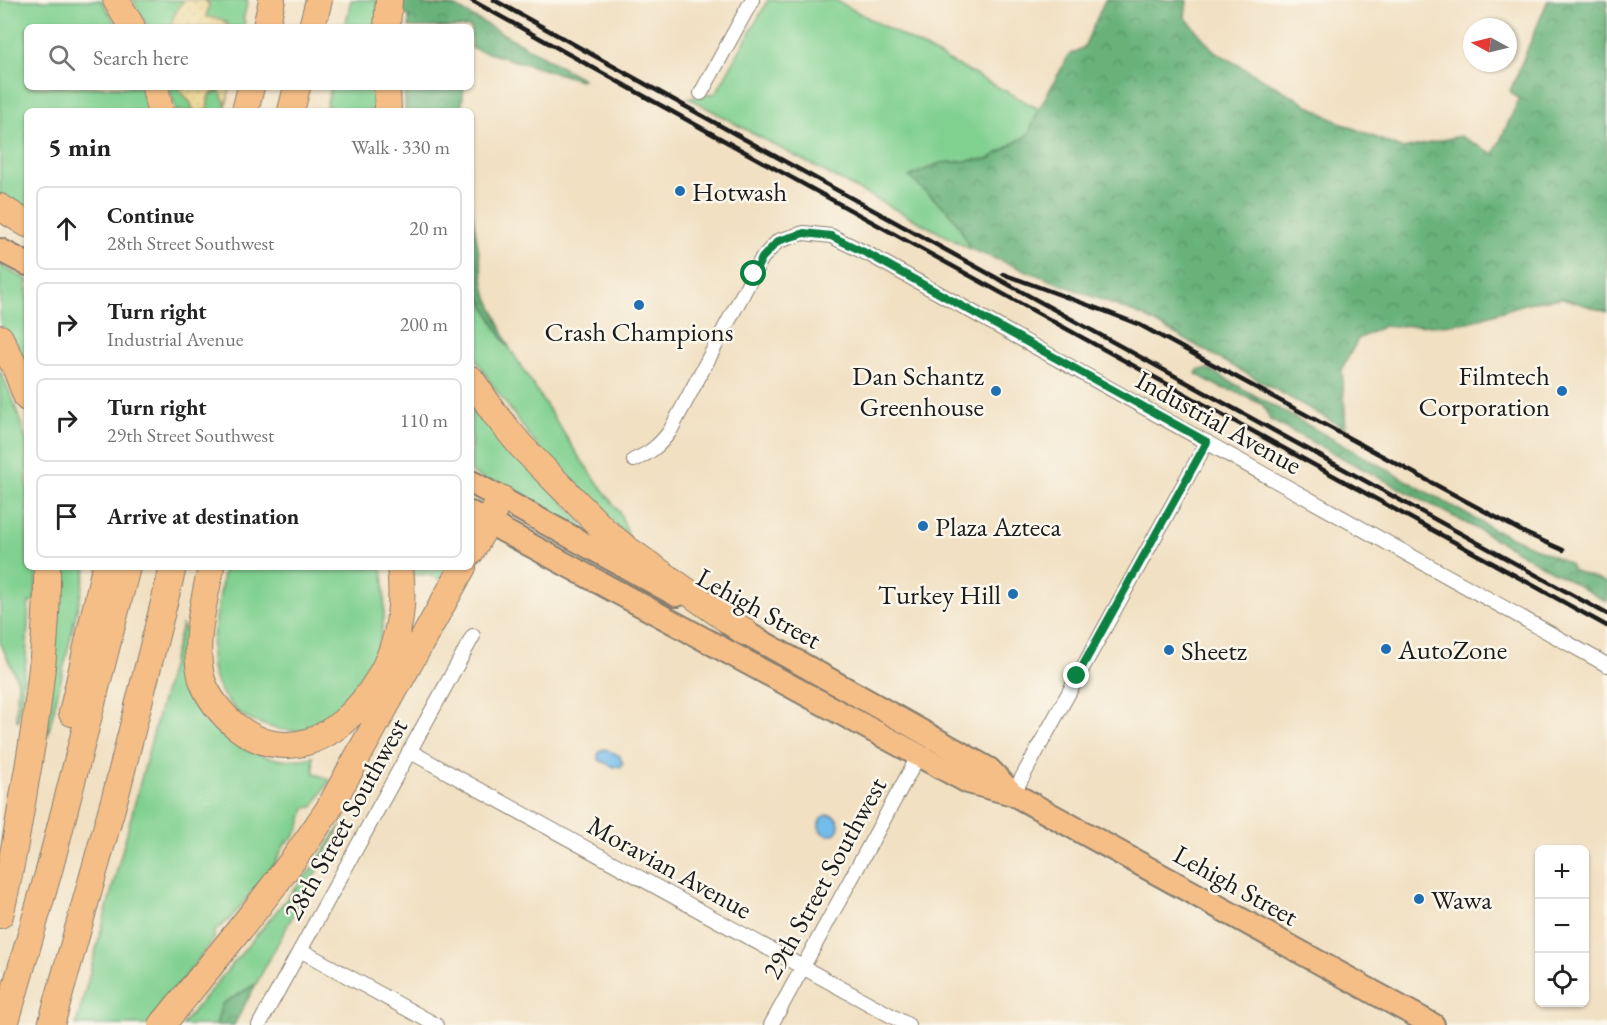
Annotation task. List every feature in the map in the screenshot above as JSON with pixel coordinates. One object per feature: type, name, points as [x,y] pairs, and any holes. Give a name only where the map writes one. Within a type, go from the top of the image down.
[{"type":"highway","points":[[116,0],[130,24]]},
{"type":"highway","points":[[267,24],[272,0]]},
{"type":"highway","points":[[315,24],[319,0]]},
{"type":"highway","points":[[156,90],[159,108]]},
{"type":"highway","points":[[246,108],[250,90]]},
{"type":"highway","points":[[292,108],[296,90]]},
{"type":"highway","points":[[302,108],[304,90]]},
{"type":"highway","points":[[387,90],[388,108]]},
{"type":"highway","points":[[0,207],[24,222]]},
{"type":"highway","points":[[0,222],[24,234]]},
{"type":"highway","points":[[0,250],[24,262]]},
{"type":"highway","points":[[0,338],[24,390]]},
{"type":"highway","points":[[474,383],[521,447],[604,530],[627,549],[745,632]]},
{"type":"highway","name":"Lehigh Street","points":[[474,484],[989,769],[1012,794]]},
{"type":"highway","points":[[474,539],[479,517],[501,498]]},
{"type":"highway","name":"Lehigh Street","points":[[479,517],[968,782],[1012,794],[1433,1025]]},
{"type":"highway","points":[[0,915],[10,874],[39,700],[46,625],[47,570]]},
{"type":"highway","points":[[3,1025],[104,570]]},
{"type":"highway","points":[[3,1025],[50,867],[126,570]]},
{"type":"highway","points":[[51,1025],[117,789],[172,570]]},
{"type":"highway","points":[[210,570],[200,634],[200,664],[203,681],[209,695],[230,721],[246,733],[264,741],[298,744],[315,740],[333,731],[349,718],[375,686],[387,665],[400,621],[402,593],[400,570]]},
{"type":"highway","points":[[162,1025],[220,955],[328,810],[461,570]]},
{"type":"street","points":[[701,93],[752,0]]},
{"type":"street","name":"Industrial Avenue","points":[[634,460],[648,454],[670,431],[762,258],[778,241],[804,233],[831,236],[870,255],[1607,665]]},
{"type":"street","points":[[1012,794],[1207,442]]},
{"type":"street","name":"28th Street Southwest","points":[[259,1025],[473,636]]},
{"type":"street","name":"Moravian Avenue","points":[[410,751],[908,1025]]},
{"type":"street","name":"29th Street Southwest","points":[[771,1025],[919,755]]},
{"type":"street","points":[[300,950],[436,1025]]},
{"type":"green space","points":[[0,0],[101,0],[116,24],[24,24],[24,90],[146,90],[150,108],[24,108],[24,214],[0,198]]},
{"type":"green space","points":[[133,0],[183,0],[172,24],[146,24]]},
{"type":"green space","points":[[205,0],[248,0],[244,24],[227,24],[206,17],[209,4]]},
{"type":"green space","points":[[351,0],[378,0],[376,24],[346,24]]},
{"type":"green space","points":[[402,0],[415,0],[426,5],[454,6],[583,79],[474,49],[474,24],[409,24],[409,16],[402,12]]},
{"type":"green space","points":[[768,0],[835,0],[1039,109],[1029,134],[989,159],[940,163],[910,177],[948,211],[959,225],[970,249],[689,98],[716,93]]},
{"type":"green space","points":[[1105,0],[1187,0],[1185,17],[1214,51],[1336,121],[1403,149],[1460,136],[1494,154],[1519,99],[1510,91],[1548,0],[1607,0],[1607,312],[1562,298],[1527,303],[1469,322],[1384,326],[1358,339],[1342,369],[1346,429],[1145,317],[970,249],[959,225],[948,211],[909,177],[940,163],[989,159],[1029,134],[1039,109],[1069,55],[1084,47]]},
{"type":"green space","points":[[170,90],[180,90],[193,108],[175,108]]},
{"type":"green space","points":[[221,90],[226,108],[207,108],[209,95]]},
{"type":"green space","points":[[330,90],[375,90],[375,108],[326,108]]},
{"type":"green space","points":[[404,90],[464,90],[461,108],[405,108]]},
{"type":"green space","points":[[474,223],[485,290],[509,347],[480,297],[474,296]]},
{"type":"green space","points":[[0,265],[24,278],[24,364],[0,323]]},
{"type":"green space","points":[[474,296],[480,297],[500,335],[579,457],[620,513],[630,539],[534,442],[474,356]]},
{"type":"green space","points":[[1208,369],[1491,528],[1569,563],[1572,570],[1607,583],[1607,602],[1479,530],[1270,420],[1263,405],[1234,391],[1221,388],[1196,374],[1198,370]]},
{"type":"green space","points":[[0,370],[24,434],[24,570],[37,570],[35,599],[29,602],[26,660],[18,722],[16,716],[18,681],[0,642]]},
{"type":"green space","points":[[474,397],[588,531],[508,493],[474,474]]},
{"type":"green space","points":[[60,570],[86,570],[48,735],[44,725]]},
{"type":"green space","points":[[224,570],[382,570],[384,617],[376,654],[367,672],[340,710],[329,720],[316,727],[295,731],[282,730],[255,722],[233,707],[214,676],[211,658]]},
{"type":"green space","points":[[408,570],[446,570],[440,579],[425,575],[409,576]]},
{"type":"green space","points":[[182,625],[188,635],[191,650],[193,692],[201,709],[212,724],[225,737],[258,754],[276,759],[295,760],[313,757],[314,773],[330,780],[313,807],[305,808],[299,829],[285,844],[275,863],[232,917],[215,931],[214,939],[148,1025],[76,1025]]},
{"type":"green space","points":[[346,817],[256,984],[222,1004],[216,1025],[182,1025],[314,866]]},
{"type":"green space","points":[[256,984],[234,1025],[216,1025],[222,1004]]},
{"type":"sand","points":[[183,0],[205,0],[209,4],[206,17],[222,20],[227,24],[172,24]]},
{"type":"sand","points":[[180,90],[220,90],[209,95],[207,108],[193,108]]},
{"type":"sand","points":[[220,90],[229,90],[226,106]]},
{"type":"water","points":[[605,749],[620,756],[623,762],[621,767],[614,767],[599,760],[598,755],[601,750]]},
{"type":"water","points":[[829,815],[836,818],[839,825],[836,832],[829,835],[822,832],[819,825],[822,818]]},
{"type":"railway","points":[[471,0],[1607,626]]},
{"type":"railway","points":[[494,0],[1607,614]]},
{"type":"railway","points":[[1003,274],[1140,325],[1525,533],[1563,550]]},
{"type":"place","name":"Hotwash","points":[[680,191]]},
{"type":"place","name":"Crash Champions","points":[[639,305]]},
{"type":"place","name":"Dan Schantz Greenhouse","points":[[996,391]]},
{"type":"place","name":"Filmtech Corporation","points":[[1562,391]]},
{"type":"place","name":"Plaza Azteca","points":[[923,526]]},
{"type":"place","name":"Turkey Hill","points":[[1013,594]]},
{"type":"place","name":"AutoZone","points":[[1386,649]]},
{"type":"place","name":"Sheetz","points":[[1169,650]]},
{"type":"place","name":"Wawa","points":[[1419,899]]},
{"type":"route","points":[[754,274],[762,258],[778,241],[804,233],[831,236],[870,255],[1207,442],[1077,676]]}]
